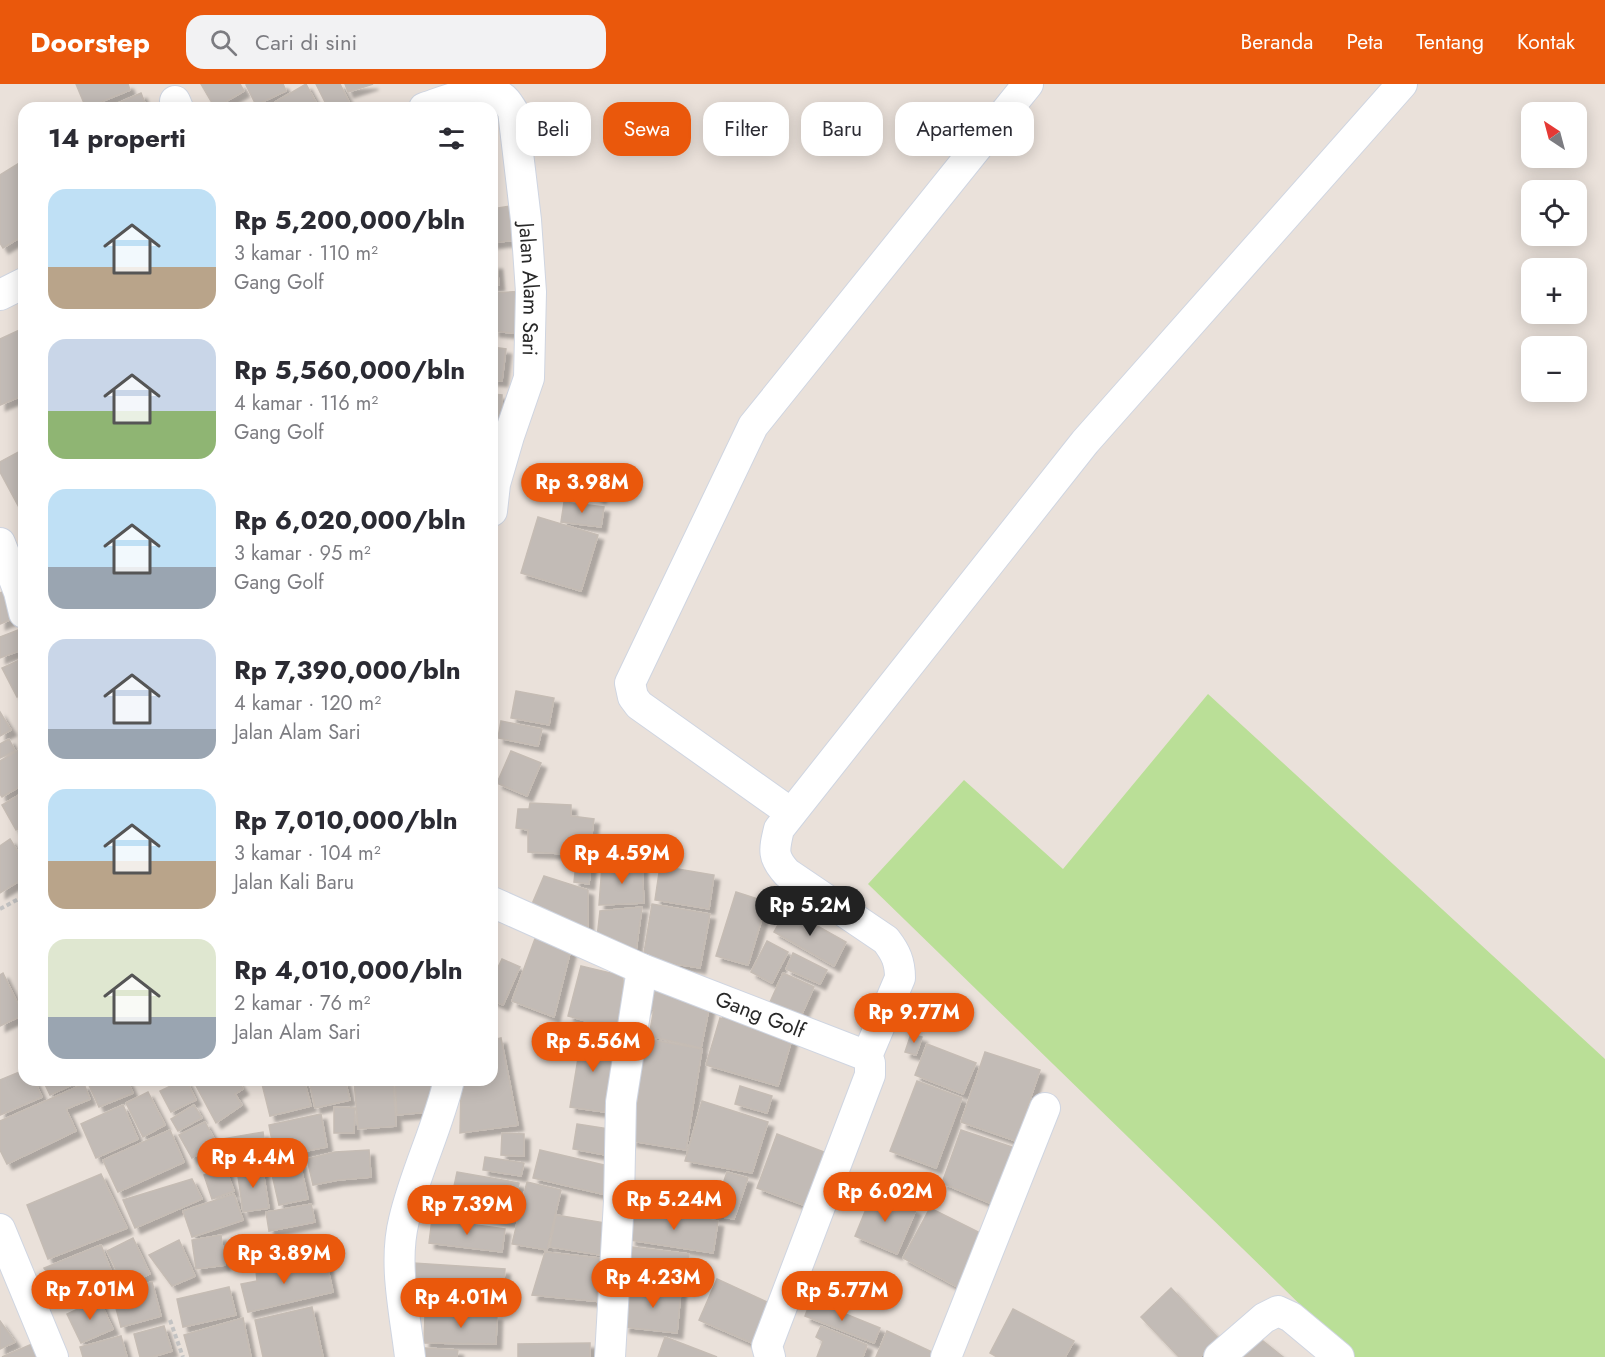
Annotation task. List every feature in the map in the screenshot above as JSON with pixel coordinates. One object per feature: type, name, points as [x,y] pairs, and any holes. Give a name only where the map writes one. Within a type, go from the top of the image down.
[{"type":"street","points":[[791,813],[639,705],[633,697],[630,683],[753,426],[1028,84]]},
{"type":"street","points":[[770,1357],[767,1346],[870,1075],[870,1063],[867,1056],[900,978],[896,952],[886,940],[787,873],[778,863],[774,850],[779,829],[1085,442],[1402,84]]},
{"type":"street","name":"Jalan Alam Sari","points":[[445,102],[487,93],[506,101],[513,111],[526,220],[531,292],[529,378],[498,474]]},
{"type":"street","points":[[0,295],[18,286]]},
{"type":"street","points":[[0,543],[18,589]]},
{"type":"street","name":"Gang Golf","points":[[498,905],[642,969],[867,1056]]},
{"type":"street","points":[[609,1357],[619,1201],[621,1102],[642,969]]},
{"type":"street","points":[[410,1357],[399,1266],[403,1222],[420,1167],[442,1111],[448,1086]]},
{"type":"street","points":[[946,1357],[1045,1108]]},
{"type":"street","points":[[0,1231],[53,1357]]},
{"type":"street","points":[[1219,1357],[1264,1318],[1278,1311],[1291,1317],[1339,1357]]},
{"type":"path","points":[[0,909],[18,899]]},
{"type":"path","points":[[170,1320],[183,1357]]},
{"type":"green space","points":[[1208,694],[1605,1059],[1605,1357],[1354,1357],[868,884],[964,780],[1063,869]]},
{"type":"building","points":[[76,84],[128,84],[130,90],[101,102],[84,102]]},
{"type":"building","points":[[201,84],[240,84],[244,91],[225,102],[212,102]]},
{"type":"building","points":[[283,84],[286,91],[262,102],[254,102],[246,85]]},
{"type":"building","points":[[306,84],[316,102],[275,102]]},
{"type":"building","points":[[316,84],[340,84],[349,102],[325,102]]},
{"type":"building","points":[[345,84],[373,84],[348,92]]},
{"type":"building","points":[[141,93],[145,102],[121,102]]},
{"type":"building","points":[[18,164],[18,239],[3,248],[0,243],[0,175]]},
{"type":"building","points":[[510,206],[515,240],[498,242],[498,208]]},
{"type":"building","points":[[526,291],[520,334],[498,331],[498,293]]},
{"type":"building","points":[[18,331],[18,398],[0,405],[0,339]]},
{"type":"building","points":[[498,348],[506,349],[502,381],[498,381]]},
{"type":"building","points":[[498,395],[502,395],[501,424],[498,424]]},
{"type":"building","points":[[18,452],[18,505],[0,472],[0,462]]},
{"type":"building","points":[[586,468],[609,479],[600,498],[577,486]]},
{"type":"building","points":[[564,502],[604,507],[601,527],[561,522]]},
{"type":"building","points":[[538,517],[598,535],[581,591],[521,573]]},
{"type":"building","points":[[9,589],[18,608],[18,616],[0,624],[0,593]]},
{"type":"building","points":[[18,630],[18,651],[0,658],[0,637]]},
{"type":"building","points":[[18,661],[18,697],[17,697],[2,668]]},
{"type":"building","points":[[516,691],[554,698],[549,725],[511,718]]},
{"type":"building","points":[[0,712],[11,730],[0,736]]},
{"type":"building","points":[[501,721],[542,729],[538,746],[498,738]]},
{"type":"building","points":[[9,739],[15,751],[0,758],[0,744]]},
{"type":"building","points":[[18,750],[18,788],[2,797],[0,794],[0,761]]},
{"type":"building","points":[[511,751],[541,763],[527,796],[498,783]]},
{"type":"building","points":[[18,796],[18,829],[16,830],[2,805]]},
{"type":"building","points":[[530,803],[571,805],[571,816],[594,819],[590,848],[569,846],[569,854],[528,852],[528,830],[516,828],[518,809],[529,809]]},
{"type":"building","points":[[10,839],[18,852],[18,882],[0,893],[0,846]]},
{"type":"building","points":[[602,842],[644,846],[643,861],[600,857]]},
{"type":"building","points":[[577,854],[592,855],[589,884],[574,882]]},
{"type":"building","points":[[602,866],[642,866],[644,903],[599,905]]},
{"type":"building","points":[[660,866],[714,875],[709,909],[655,900]]},
{"type":"building","points":[[544,876],[588,890],[588,937],[529,911]]},
{"type":"building","points":[[736,892],[767,902],[748,965],[716,956]]},
{"type":"building","points":[[652,904],[710,914],[700,968],[643,959]]},
{"type":"building","points":[[642,907],[636,951],[596,946],[600,911]]},
{"type":"building","points":[[787,909],[846,942],[834,966],[774,932]]},
{"type":"building","points":[[536,936],[571,949],[554,1017],[512,1001]]},
{"type":"building","points":[[767,941],[788,952],[772,983],[751,972]]},
{"type":"building","points":[[793,953],[827,970],[820,984],[786,969]]},
{"type":"building","points":[[502,959],[520,967],[503,1005],[498,1003],[498,967]]},
{"type":"building","points":[[581,966],[623,976],[619,1030],[568,1016]]},
{"type":"building","points":[[3,973],[18,1004],[18,1017],[0,1026],[0,975]]},
{"type":"building","points":[[783,973],[814,987],[801,1016],[770,1002]]},
{"type":"building","points":[[645,982],[711,999],[701,1048],[649,1036],[654,1009],[642,1006]]},
{"type":"building","points":[[725,1010],[751,1017],[749,1027],[792,1039],[778,1086],[706,1065],[720,1018],[722,1019]]},
{"type":"building","points":[[582,1034],[616,1040],[604,1112],[570,1107]]},
{"type":"building","points":[[911,1034],[922,1037],[916,1055],[905,1052]]},
{"type":"building","points":[[501,1038],[518,1125],[460,1133],[462,1086],[498,1086],[498,1039]]},
{"type":"building","points":[[648,1039],[702,1049],[686,1150],[631,1141],[638,1099],[630,1098],[638,1045],[647,1047]]},
{"type":"building","points":[[927,1044],[976,1063],[963,1094],[915,1075]]},
{"type":"building","points":[[985,1052],[1040,1070],[1016,1141],[961,1122]]},
{"type":"building","points":[[18,1072],[18,1086],[37,1086],[42,1097],[0,1115],[0,1080]]},
{"type":"building","points":[[917,1081],[962,1098],[936,1168],[890,1151]]},
{"type":"building","points":[[46,1086],[69,1086],[50,1095]]},
{"type":"building","points":[[79,1086],[85,1086],[90,1099],[66,1109],[76,1131],[7,1164],[0,1150],[0,1121]]},
{"type":"building","points":[[89,1086],[130,1086],[133,1093],[99,1107]]},
{"type":"building","points":[[170,1086],[189,1086],[196,1100],[171,1112],[160,1091]]},
{"type":"building","points":[[196,1086],[241,1086],[243,1089],[235,1094],[242,1105],[216,1123]]},
{"type":"building","points":[[262,1086],[306,1086],[311,1106],[270,1116]]},
{"type":"building","points":[[310,1086],[346,1086],[350,1100],[315,1108]]},
{"type":"building","points":[[354,1086],[393,1086],[396,1126],[358,1129]]},
{"type":"building","points":[[395,1086],[436,1086],[438,1111],[397,1115]]},
{"type":"building","points":[[740,1086],[772,1096],[767,1113],[735,1104]]},
{"type":"building","points":[[148,1092],[165,1125],[143,1137],[126,1103]]},
{"type":"building","points":[[702,1101],[768,1122],[752,1173],[685,1161]]},
{"type":"building","points":[[123,1105],[138,1139],[96,1158],[81,1124]]},
{"type":"building","points":[[194,1105],[202,1118],[178,1131],[171,1119]]},
{"type":"building","points":[[334,1107],[355,1108],[354,1133],[334,1133]]},
{"type":"building","points":[[321,1114],[327,1147],[275,1157],[269,1125]]},
{"type":"building","points":[[205,1122],[217,1144],[192,1158],[179,1135]]},
{"type":"building","points":[[577,1124],[610,1129],[605,1155],[573,1149]]},
{"type":"building","points":[[170,1130],[184,1162],[118,1192],[103,1160]]},
{"type":"building","points":[[961,1130],[1021,1150],[997,1206],[942,1183]]},
{"type":"building","points":[[263,1132],[267,1158],[227,1165],[222,1139]]},
{"type":"building","points":[[502,1133],[524,1134],[524,1156],[501,1155]]},
{"type":"building","points":[[777,1134],[829,1154],[809,1207],[757,1188]]},
{"type":"building","points":[[369,1150],[371,1177],[313,1185],[307,1159],[335,1152]]},
{"type":"building","points":[[540,1150],[613,1167],[607,1195],[533,1178]]},
{"type":"building","points":[[485,1157],[524,1163],[521,1176],[483,1170]]},
{"type":"building","points":[[299,1159],[308,1199],[279,1205],[270,1166]]},
{"type":"building","points":[[262,1165],[269,1208],[243,1212],[237,1169]]},
{"type":"building","points":[[225,1167],[234,1191],[212,1199],[204,1175]]},
{"type":"building","points":[[457,1172],[519,1183],[512,1222],[449,1210]]},
{"type":"building","points":[[727,1172],[748,1178],[734,1219],[665,1208],[668,1190],[718,1199]]},
{"type":"building","points":[[101,1174],[127,1228],[48,1259],[27,1205]]},
{"type":"building","points":[[192,1179],[202,1199],[135,1228],[123,1200]]},
{"type":"building","points":[[527,1182],[561,1190],[547,1250],[512,1244]]},
{"type":"building","points":[[873,1192],[916,1210],[897,1254],[855,1236]]},
{"type":"building","points":[[234,1194],[243,1220],[192,1237],[183,1211]]},
{"type":"building","points":[[311,1204],[315,1222],[269,1231],[266,1212]]},
{"type":"building","points":[[635,1208],[718,1221],[713,1253],[630,1240]]},
{"type":"building","points":[[930,1208],[982,1234],[965,1291],[903,1258]]},
{"type":"building","points":[[556,1215],[612,1224],[606,1256],[550,1247]]},
{"type":"building","points":[[432,1219],[505,1229],[502,1252],[429,1243]]},
{"type":"building","points":[[221,1235],[225,1265],[196,1269],[192,1240]]},
{"type":"building","points":[[133,1238],[150,1274],[124,1286],[107,1251]]},
{"type":"building","points":[[179,1240],[195,1276],[172,1286],[149,1255]]},
{"type":"building","points":[[101,1245],[112,1273],[61,1294],[44,1268]]},
{"type":"building","points":[[632,1247],[689,1254],[685,1288],[628,1280]]},
{"type":"building","points":[[545,1252],[608,1259],[603,1302],[532,1295]]},
{"type":"building","points":[[284,1257],[286,1274],[327,1265],[333,1292],[248,1312],[241,1284],[257,1281],[255,1260]]},
{"type":"building","points":[[413,1263],[505,1269],[502,1301],[411,1295]]},
{"type":"building","points":[[717,1279],[769,1303],[752,1343],[699,1320]]},
{"type":"building","points":[[152,1282],[161,1316],[121,1327],[112,1293]]},
{"type":"building","points":[[629,1284],[681,1290],[677,1333],[624,1327]]},
{"type":"building","points":[[229,1287],[236,1315],[183,1327],[177,1299]]},
{"type":"building","points":[[1171,1288],[1219,1339],[1200,1357],[1179,1357],[1141,1317]]},
{"type":"building","points":[[99,1299],[113,1329],[81,1343],[67,1314]]},
{"type":"building","points":[[811,1300],[880,1328],[874,1343],[805,1316]]},
{"type":"building","points":[[312,1307],[323,1357],[263,1357],[255,1320]]},
{"type":"building","points":[[1013,1309],[1074,1341],[1065,1357],[997,1357],[990,1353]]},
{"type":"building","points":[[425,1315],[497,1315],[496,1344],[424,1343]]},
{"type":"building","points":[[243,1318],[251,1357],[190,1357],[184,1335]]},
{"type":"building","points":[[0,1321],[15,1342],[0,1349]]},
{"type":"building","points":[[164,1326],[172,1351],[152,1357],[140,1357],[134,1334]]},
{"type":"building","points":[[821,1326],[867,1345],[863,1357],[817,1357],[823,1341],[816,1337]]},
{"type":"building","points":[[887,1331],[934,1353],[933,1357],[876,1357]]},
{"type":"building","points":[[121,1336],[127,1357],[83,1357],[80,1347]]},
{"type":"building","points":[[665,1337],[717,1357],[658,1357]]},
{"type":"building","points":[[1258,1337],[1283,1357],[1236,1357]]},
{"type":"building","points":[[39,1341],[46,1357],[2,1357]]},
{"type":"building","points":[[590,1343],[590,1357],[518,1357],[518,1344]]},
{"type":"building","points":[[425,1348],[458,1350],[457,1357],[424,1357]]}]
